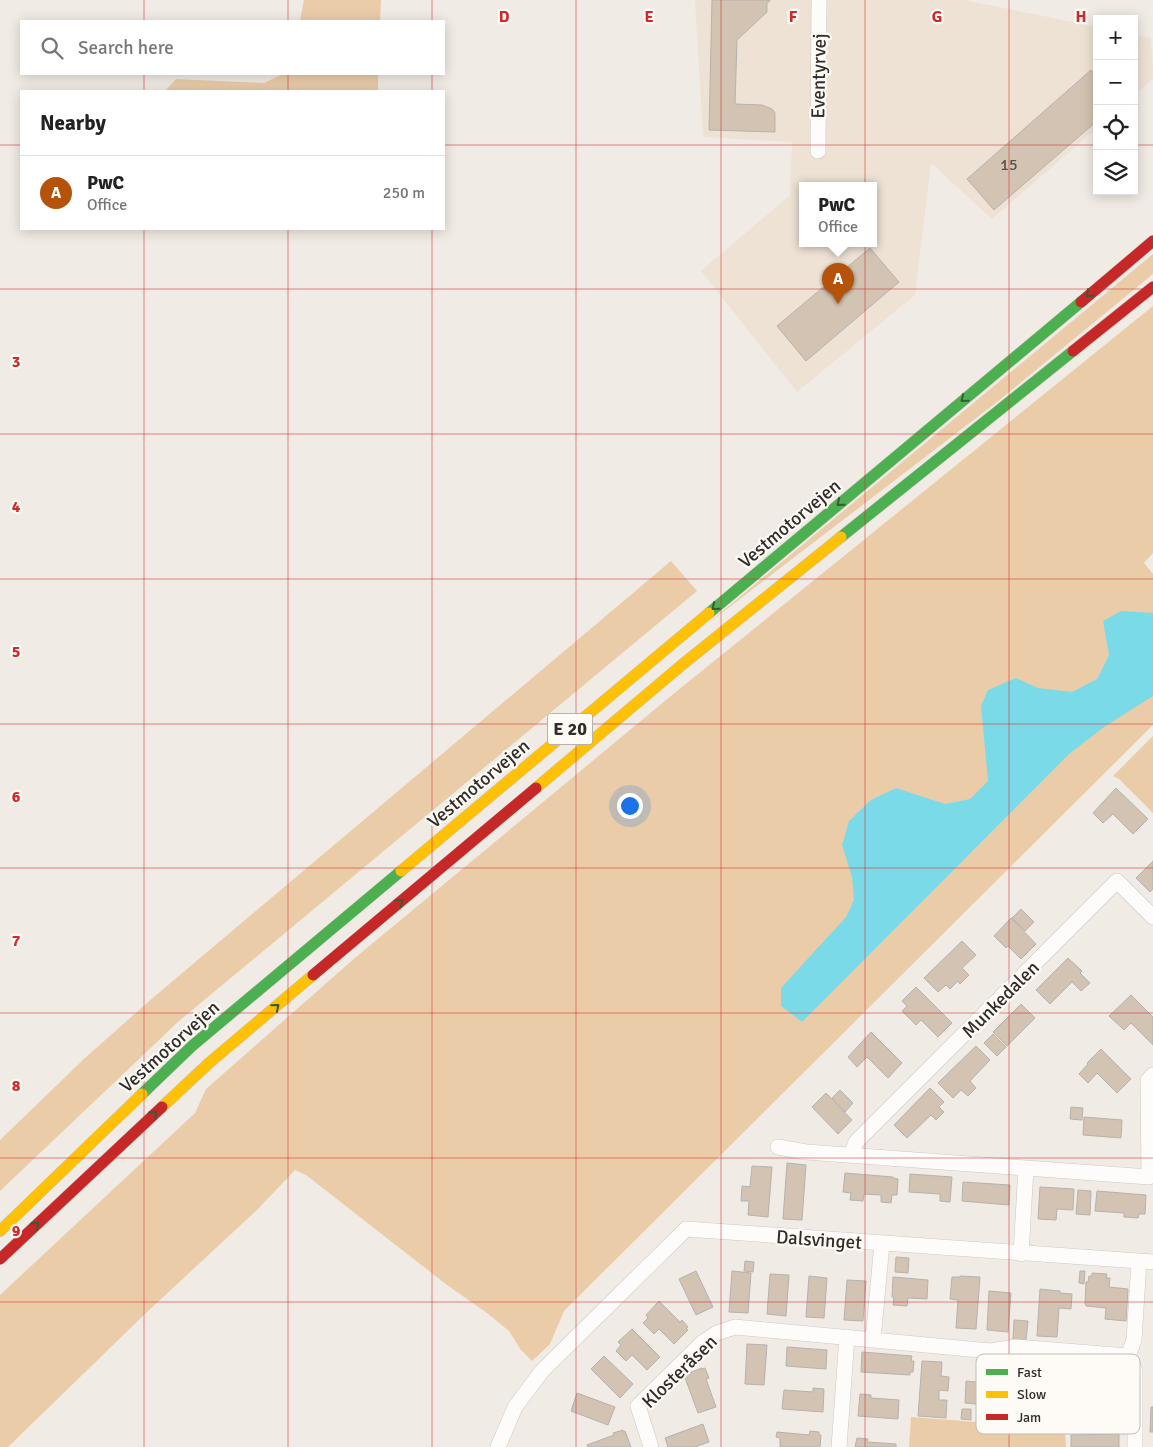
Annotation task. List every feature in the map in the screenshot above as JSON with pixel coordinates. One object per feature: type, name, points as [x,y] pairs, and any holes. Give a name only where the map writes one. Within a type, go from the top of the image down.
[{"type":"highway","name":"Vestmotorvejen","points":[[0,1231],[192,1046],[1153,241]]},
{"type":"highway","points":[[1108,278],[1132,244]]},
{"type":"highway","name":"E 20","points":[[0,1259],[240,1037],[683,664],[1153,287]]},
{"type":"street","name":"Eventyrvej","points":[[818,151],[819,0]]},
{"type":"street","name":"Munkedalen","points":[[851,1155],[856,1142],[1118,881],[1153,917]]},
{"type":"street","points":[[778,1147],[806,1152],[1149,1177],[1148,1080],[1153,1075]]},
{"type":"street","points":[[1021,1254],[1026,1168]]},
{"type":"street","name":"Dalsvinget","points":[[498,1447],[515,1407],[542,1371],[686,1229],[1146,1262]]},
{"type":"street","points":[[873,1340],[882,1243]]},
{"type":"street","points":[[1129,1354],[1134,1340],[1146,1262]]},
{"type":"street","name":"Klosteråsen","points":[[651,1447],[638,1406],[716,1332],[735,1327],[990,1350],[1016,1347],[1103,1354]]},
{"type":"street","points":[[839,1447],[847,1337]]},
{"type":"street","points":[[1135,1434],[1135,1447]]},
{"type":"shaded area","points":[[304,0],[381,0],[380,20],[300,20]]},
{"type":"shaded area","points":[[695,0],[964,0],[1093,26],[1093,131],[992,219],[931,163],[915,295],[797,392],[701,271],[790,195],[792,142],[703,137]]},
{"type":"shaded area","points":[[1138,36],[1151,38],[1153,79],[1138,92]]},
{"type":"shaded area","points":[[281,75],[378,75],[378,90],[166,90],[176,79],[264,83]]},
{"type":"shaded area","points":[[1153,254],[1153,274],[997,402],[706,625]]},
{"type":"shaded area","points":[[1153,306],[1153,553],[1144,563],[1153,574],[1153,725],[564,1311],[550,1344],[532,1361],[521,1350],[509,1331],[487,1313],[447,1285],[306,1175],[295,1170],[258,1209],[146,1313],[8,1447],[0,1447],[0,1295],[195,1113],[206,1089],[356,957],[677,691]]},
{"type":"shaded area","points":[[671,561],[697,591],[179,1021],[0,1191],[0,1140],[86,1057],[155,996]]},
{"type":"shaded area","points":[[1153,736],[1153,813],[1119,779],[1113,776]]},
{"type":"shaded area","points":[[911,1417],[976,1422],[976,1434],[1065,1434],[1066,1447],[909,1447]]},
{"type":"water","points":[[1121,611],[1153,613],[1153,696],[1104,727],[1069,754],[802,1022],[781,1006],[781,988],[846,917],[854,900],[852,877],[842,845],[849,821],[871,800],[896,788],[945,804],[970,799],[988,781],[981,706],[988,690],[1016,678],[1038,688],[1072,692],[1097,679],[1109,655],[1103,621]]},
{"type":"building","points":[[712,0],[770,0],[767,2],[767,12],[737,40],[735,104],[762,105],[772,109],[775,113],[775,132],[709,130]]},
{"type":"building","points":[[1091,70],[1093,72],[1093,124],[994,210],[967,179]]},
{"type":"building","points":[[870,248],[899,282],[806,361],[777,326]]},
{"type":"building","points":[[1116,788],[1148,819],[1133,834],[1113,814],[1103,823],[1093,813]]},
{"type":"building","points":[[1153,861],[1153,889],[1150,892],[1136,878]]},
{"type":"building","points":[[1021,909],[1034,922],[1025,931],[1012,918]]},
{"type":"building","points":[[1011,918],[1036,944],[1021,959],[994,936]]},
{"type":"building","points":[[962,941],[976,955],[962,968],[969,975],[960,984],[958,981],[950,989],[946,985],[938,992],[924,978]]},
{"type":"building","points":[[1068,958],[1082,971],[1080,973],[1090,983],[1081,991],[1072,982],[1050,1004],[1036,990]]},
{"type":"building","points":[[916,987],[952,1023],[938,1037],[921,1020],[916,1025],[902,1011],[907,1006],[902,1001]]},
{"type":"building","points":[[1131,995],[1153,1017],[1153,1045],[1131,1023],[1124,1030],[1109,1016]]},
{"type":"building","points":[[1021,1004],[1035,1018],[1007,1046],[993,1032]]},
{"type":"building","points":[[871,1032],[902,1063],[888,1078],[867,1057],[857,1067],[848,1057]]},
{"type":"building","points":[[993,1034],[1006,1047],[997,1056],[984,1043]]},
{"type":"building","points":[[976,1046],[990,1060],[970,1081],[976,1088],[968,1096],[961,1090],[953,1098],[938,1083]]},
{"type":"building","points":[[1101,1049],[1131,1079],[1117,1093],[1097,1073],[1088,1083],[1079,1074]]},
{"type":"building","points":[[930,1088],[944,1102],[939,1107],[944,1112],[936,1120],[931,1115],[907,1138],[894,1125]]},
{"type":"building","points":[[840,1090],[853,1103],[845,1112],[832,1098]]},
{"type":"building","points":[[826,1093],[852,1120],[838,1134],[812,1107]]},
{"type":"building","points":[[1071,1107],[1083,1108],[1082,1120],[1070,1119]]},
{"type":"building","points":[[1084,1117],[1122,1120],[1121,1138],[1083,1135]]},
{"type":"building","points":[[787,1163],[806,1165],[802,1220],[783,1219]]},
{"type":"building","points":[[752,1166],[772,1167],[768,1217],[748,1215],[749,1201],[741,1201],[742,1186],[750,1187]]},
{"type":"building","points":[[845,1173],[898,1179],[897,1195],[892,1195],[891,1203],[881,1202],[881,1195],[864,1194],[863,1201],[850,1200],[851,1193],[843,1192]]},
{"type":"building","points":[[910,1174],[952,1177],[950,1202],[940,1201],[940,1194],[909,1192]]},
{"type":"building","points":[[963,1182],[1010,1185],[1009,1205],[962,1201]]},
{"type":"building","points":[[1040,1187],[1074,1189],[1073,1210],[1057,1209],[1056,1220],[1038,1219]]},
{"type":"building","points":[[1078,1190],[1091,1191],[1090,1215],[1076,1214]]},
{"type":"building","points":[[1097,1191],[1146,1195],[1145,1214],[1139,1214],[1138,1218],[1124,1217],[1124,1213],[1095,1211]]},
{"type":"building","points":[[896,1257],[909,1258],[908,1273],[895,1272]]},
{"type":"building","points":[[745,1261],[754,1262],[753,1272],[744,1271]]},
{"type":"building","points":[[696,1271],[713,1307],[696,1315],[679,1279]]},
{"type":"building","points":[[732,1271],[751,1273],[748,1313],[729,1312]]},
{"type":"building","points":[[1080,1271],[1085,1271],[1084,1284],[1079,1283]]},
{"type":"building","points":[[1092,1273],[1107,1274],[1106,1278],[1110,1278],[1109,1287],[1128,1289],[1126,1321],[1105,1319],[1106,1308],[1086,1306],[1086,1282],[1088,1282],[1089,1276],[1092,1276]]},
{"type":"building","points":[[770,1274],[789,1275],[786,1316],[767,1314]]},
{"type":"building","points":[[809,1276],[827,1278],[824,1318],[806,1317]]},
{"type":"building","points":[[893,1277],[928,1280],[927,1299],[908,1298],[907,1306],[893,1305]]},
{"type":"building","points":[[952,1277],[980,1277],[976,1329],[956,1328],[958,1300],[950,1299]]},
{"type":"building","points":[[847,1280],[866,1281],[863,1321],[844,1320]]},
{"type":"building","points":[[1040,1289],[1072,1294],[1071,1309],[1059,1308],[1057,1337],[1037,1336]]},
{"type":"building","points":[[989,1291],[1011,1293],[1008,1332],[987,1330]]},
{"type":"building","points":[[659,1301],[680,1322],[682,1320],[688,1327],[686,1329],[688,1330],[674,1344],[659,1329],[654,1334],[643,1323],[648,1318],[646,1315]]},
{"type":"building","points":[[1014,1320],[1028,1321],[1026,1340],[1013,1339]]},
{"type":"building","points":[[632,1329],[660,1357],[647,1370],[632,1355],[626,1361],[616,1351],[621,1345],[618,1342]]},
{"type":"building","points":[[747,1344],[767,1345],[764,1385],[745,1384]]},
{"type":"building","points":[[787,1347],[827,1350],[826,1369],[786,1366]]},
{"type":"building","points":[[862,1352],[912,1356],[911,1361],[914,1361],[913,1372],[910,1372],[910,1375],[861,1372]]},
{"type":"building","points":[[604,1356],[633,1384],[620,1398],[591,1369]]},
{"type":"building","points":[[922,1361],[942,1362],[941,1376],[949,1377],[948,1391],[939,1390],[939,1400],[947,1400],[946,1418],[918,1416]]},
{"type":"building","points":[[705,1368],[709,1378],[706,1379],[716,1407],[698,1413],[684,1375]]},
{"type":"building","points":[[966,1381],[976,1382],[976,1404],[965,1403]]},
{"type":"building","points":[[813,1388],[824,1389],[823,1412],[782,1409],[784,1390],[813,1392]]},
{"type":"building","points":[[577,1393],[615,1407],[608,1425],[571,1411]]},
{"type":"building","points":[[860,1394],[871,1395],[871,1398],[899,1400],[898,1419],[858,1416]]},
{"type":"building","points":[[1151,1407],[1153,1407],[1153,1432],[1150,1432]]},
{"type":"building","points":[[962,1409],[971,1409],[971,1420],[961,1419]]},
{"type":"building","points":[[703,1424],[709,1442],[695,1447],[668,1447],[665,1438]]},
{"type":"building","points":[[623,1430],[631,1447],[588,1447],[587,1445],[614,1435],[613,1433]]},
{"type":"building","points":[[810,1431],[819,1432],[819,1435],[821,1435],[820,1447],[780,1447],[780,1438],[776,1437],[777,1432],[809,1435]]},
{"type":"building","points":[[1119,1434],[1119,1447],[1071,1447],[1071,1435]]},
{"type":"building","points":[[857,1438],[868,1439],[867,1442],[896,1444],[896,1447],[855,1447]]},
{"type":"traffic: fast","points":[[709,613],[1081,302]]},
{"type":"traffic: fast","points":[[841,537],[1073,351]]},
{"type":"traffic: fast","points":[[142,1094],[192,1046],[401,871]]},
{"type":"traffic: slow","points":[[536,788],[683,664],[841,537]]},
{"type":"traffic: slow","points":[[401,871],[709,613]]},
{"type":"traffic: slow","points":[[162,1107],[209,1063],[313,975]]},
{"type":"traffic: slow","points":[[0,1231],[142,1094]]},
{"type":"traffic: jam","points":[[1081,302],[1153,241]]},
{"type":"traffic: jam","points":[[1073,351],[1153,287]]},
{"type":"traffic: jam","points":[[313,975],[536,788]]},
{"type":"traffic: jam","points":[[0,1259],[162,1107]]},
{"type":"place","name":"PwC","points":[[838,304]]}]
